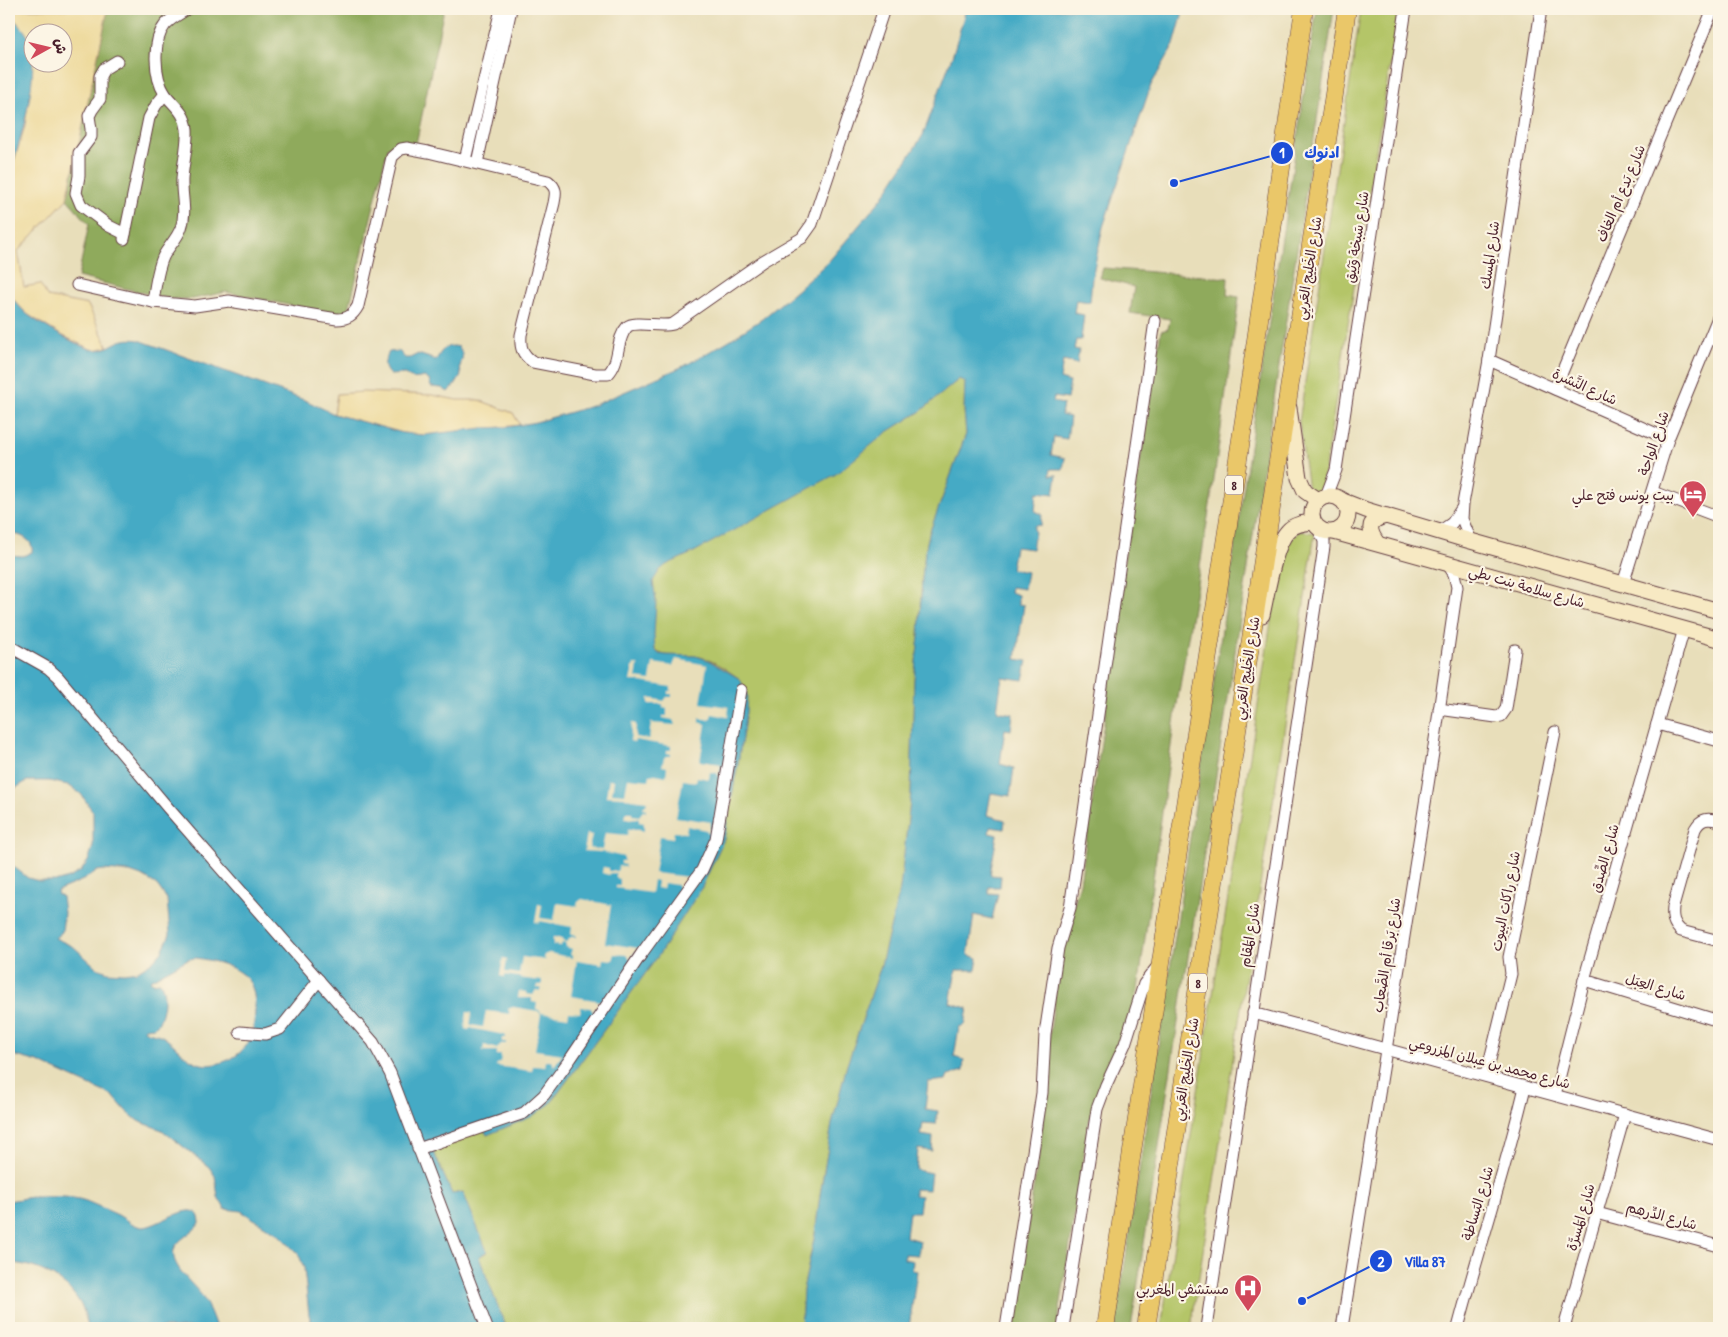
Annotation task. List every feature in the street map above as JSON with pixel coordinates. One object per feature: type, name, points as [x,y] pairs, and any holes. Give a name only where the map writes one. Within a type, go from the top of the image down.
[{"type":"highway","name":"8","points":[[1105,1328],[1253,361],[1304,9]]},
{"type":"highway","name":"شارع الخَلِيج العَربِي","points":[[1146,1328],[1347,9]]},
{"type":"main road","name":"شارع سلامة بنت بطي","points":[[1288,400],[1299,478],[1305,492],[1719,611]]},
{"type":"main road","points":[[1251,637],[1260,620],[1277,554],[1284,536],[1294,526],[1324,529],[1342,528],[1348,519],[1348,510],[1332,499],[1313,506],[1312,514],[1324,529]]},
{"type":"main road","points":[[1377,543],[1370,530],[1372,523],[1376,518],[1387,516]]},
{"type":"main road","name":"شارع سلامة بنت بطي","points":[[1324,529],[1719,639]]},
{"type":"street","points":[[153,302],[162,258],[180,230],[184,217],[182,179],[187,128],[180,111],[165,94],[158,76],[156,44],[165,25],[187,9]]},
{"type":"street","points":[[465,160],[501,9]]},
{"type":"street","points":[[477,163],[511,9]]},
{"type":"street","points":[[77,285],[153,302],[195,306],[229,301],[337,320],[347,318],[355,312],[358,306],[392,157],[401,149],[407,148],[477,163],[548,181],[554,185],[556,190],[521,335],[522,351],[533,362],[596,374],[608,374],[616,363],[622,333],[629,325],[639,323],[665,326],[673,324],[763,261],[802,238],[812,224],[884,9]]},
{"type":"street","name":"شارع سَبخة وَثِيق","points":[[1332,499],[1406,9]]},
{"type":"street","name":"شارع المِسك","points":[[1471,541],[1462,520],[1463,504],[1489,360],[1541,9]]},
{"type":"street","name":"شارع بَدع أم الغاف","points":[[1555,389],[1713,9]]},
{"type":"street","points":[[117,61],[104,69],[100,76],[100,99],[89,116],[90,137],[78,153],[79,176],[76,193],[82,205],[124,236],[147,125],[152,111],[165,94]]},
{"type":"street","name":"شارع الواحة","points":[[1623,584],[1668,439],[1719,315]]},
{"type":"street","points":[[1006,1328],[1042,1093],[1045,1034],[1058,948],[1070,908],[1155,321]]},
{"type":"street","name":"شارع النَّشرة","points":[[1489,360],[1668,439]]},
{"type":"street","points":[[1652,492],[1719,518]]},
{"type":"street","name":"شارع المِسك","points":[[1439,532],[1456,519],[1463,504]]},
{"type":"street","name":"شارع المَقام","points":[[1206,1328],[1324,547],[1324,529]]},
{"type":"street","points":[[1447,563],[1454,574],[1457,586],[1474,571]]},
{"type":"street","name":"شارع بَرقا أم الصَّعاب","points":[[1342,1328],[1457,586]]},
{"type":"street","name":"شارع الصِّدق","points":[[1555,1095],[1584,980],[1684,629]]},
{"type":"street","points":[[9,646],[48,668],[58,677],[168,808],[373,1042],[383,1057],[487,1328]]},
{"type":"street","points":[[1439,709],[1496,717],[1501,716],[1506,709],[1515,650]]},
{"type":"street","points":[[418,1149],[524,1112],[544,1095],[571,1058],[642,953],[702,870],[717,833],[741,690]]},
{"type":"street","points":[[1657,724],[1719,741]]},
{"type":"street","name":"شارع راكات البِيوت","points":[[1486,1076],[1511,974],[1508,957],[1555,732]]},
{"type":"street","points":[[1719,821],[1707,818],[1699,822],[1695,829],[1672,916],[1681,931],[1719,941]]},
{"type":"street","points":[[1063,1328],[1097,1109],[1125,1044],[1144,984],[1161,962]]},
{"type":"street","points":[[242,1032],[265,1034],[280,1029],[319,980]]},
{"type":"street","name":"شارع العِبَل","points":[[1584,980],[1719,1021]]},
{"type":"street","name":"شارع محمد بن عبلان المزروعي","points":[[1253,1013],[1719,1140]]},
{"type":"street","name":"شارع البَساطة","points":[[1458,1328],[1494,1197],[1512,1140],[1525,1087]]},
{"type":"street","name":"شارع المَسرَّة","points":[[1564,1328],[1625,1114]]},
{"type":"street","name":"شارع الدِّرهم","points":[[1597,1213],[1719,1246]]},
{"type":"green space","points":[[108,9],[444,9],[415,149],[388,147],[347,317],[226,292],[193,299],[169,299],[78,277],[89,224],[67,199]]},
{"type":"green space","points":[[1317,9],[1334,9],[1131,1328],[1115,1328]]},
{"type":"green space","points":[[1361,9],[1399,9],[1321,492],[1308,490],[1299,422]]},
{"type":"green space","points":[[1103,268],[1228,278],[1227,295],[1239,297],[1213,487],[1175,716],[1138,990],[1129,1030],[1089,1122],[1057,1328],[1011,1328],[1041,1141],[1047,1054],[1061,951],[1080,883],[1106,709],[1113,629],[1161,331],[1168,329],[1170,319],[1130,313],[1134,287],[1100,278]]},
{"type":"green space","points":[[959,379],[965,382],[964,410],[966,434],[929,534],[925,552],[914,679],[911,793],[900,889],[880,969],[847,1065],[832,1124],[815,1234],[803,1290],[801,1328],[506,1328],[479,1257],[487,1252],[463,1192],[452,1194],[432,1148],[483,1128],[487,1135],[550,1104],[658,956],[702,887],[724,839],[746,712],[740,679],[718,664],[706,659],[694,656],[669,656],[655,650],[654,577],[662,567],[692,553],[921,411]]},
{"type":"green space","points":[[1299,531],[1315,533],[1191,1328],[1161,1328],[1282,551]]},
{"type":"sand","points":[[9,9],[108,9],[67,199],[18,251],[24,287],[40,284],[48,297],[88,305],[108,347],[93,350],[59,334],[27,314],[9,295],[9,177],[25,126],[32,72],[72,72],[72,22],[22,22],[22,37],[18,23],[9,15]]},
{"type":"sand","points":[[363,392],[432,395],[457,400],[479,400],[513,413],[520,425],[424,435],[403,433],[334,414],[337,394]]},
{"type":"water","points":[[966,9],[1184,9],[1174,45],[1151,85],[1103,227],[1092,278],[1090,302],[1076,300],[1074,313],[1084,315],[1081,340],[1076,340],[1074,349],[1079,350],[1077,364],[1063,361],[1060,379],[1070,382],[1067,399],[1054,397],[1053,402],[1063,404],[1061,415],[1070,417],[1067,439],[1054,437],[1051,455],[1065,458],[1063,469],[1051,469],[1050,475],[1057,475],[1054,494],[1037,492],[1035,511],[1042,514],[1041,525],[1034,526],[1035,532],[1032,549],[1015,547],[1011,569],[1027,572],[1024,589],[1011,587],[1010,592],[1018,595],[1018,604],[1024,605],[1016,659],[1027,661],[1023,680],[1002,677],[997,711],[1013,714],[1011,730],[1005,729],[1000,764],[1014,768],[1010,796],[991,793],[987,815],[1005,820],[1004,829],[990,827],[989,833],[997,835],[990,875],[1001,876],[1000,887],[989,887],[989,893],[998,894],[992,919],[974,915],[968,955],[978,958],[976,970],[956,970],[950,1003],[968,1008],[965,1025],[959,1027],[954,1057],[964,1060],[963,1071],[948,1075],[946,1080],[928,1082],[925,1109],[938,1111],[936,1124],[923,1123],[921,1135],[933,1137],[932,1151],[918,1149],[916,1170],[931,1173],[929,1190],[914,1189],[914,1195],[921,1196],[919,1212],[909,1212],[906,1237],[920,1241],[918,1255],[904,1254],[904,1259],[913,1261],[912,1270],[917,1271],[909,1328],[801,1328],[803,1290],[815,1234],[832,1124],[847,1065],[880,969],[900,889],[911,793],[914,679],[925,552],[929,534],[966,434],[964,410],[965,382],[959,379],[921,411],[886,433],[836,474],[692,553],[666,565],[660,570],[653,581],[656,602],[655,650],[659,654],[696,656],[708,660],[740,679],[747,695],[738,763],[724,839],[702,887],[658,956],[550,1104],[531,1117],[487,1135],[483,1128],[432,1148],[452,1194],[463,1192],[487,1251],[479,1257],[506,1328],[313,1328],[309,1315],[304,1268],[299,1255],[278,1234],[241,1211],[225,1209],[218,1197],[215,1176],[209,1167],[162,1130],[138,1121],[113,1096],[38,1062],[16,1056],[9,1047],[9,863],[28,878],[39,881],[58,881],[69,878],[81,871],[88,861],[93,846],[93,812],[81,794],[68,785],[49,781],[27,781],[9,792],[9,555],[23,556],[32,552],[32,547],[25,538],[9,533],[9,295],[33,318],[89,349],[106,348],[119,341],[139,340],[307,401],[334,414],[403,433],[424,435],[508,427],[536,422],[592,406],[686,365],[762,319],[797,290],[829,261],[882,198],[923,135],[953,54]],"holes":[[[97,871],[130,872],[144,877],[157,885],[167,899],[170,934],[162,951],[152,962],[138,971],[124,973],[108,972],[97,968],[74,947],[55,938],[62,932],[64,913],[62,897],[58,895],[57,891],[83,880]],[[196,958],[231,967],[248,980],[254,994],[254,1023],[246,1046],[231,1059],[217,1064],[204,1065],[193,1061],[163,1036],[144,1030],[158,1024],[164,1003],[160,982],[152,983],[150,980],[188,959]]]},
{"type":"water","points":[[9,15],[22,28],[22,72],[32,72],[24,126],[9,177]]},
{"type":"water","points":[[459,347],[462,353],[461,375],[448,392],[442,388],[431,387],[429,380],[424,377],[414,378],[405,374],[390,375],[385,367],[389,352],[399,351],[405,358],[418,354],[436,360],[445,348]]},
{"type":"water","points":[[31,1197],[79,1199],[106,1209],[142,1227],[149,1226],[185,1211],[193,1211],[198,1215],[200,1223],[175,1247],[175,1260],[182,1273],[204,1300],[216,1328],[88,1328],[83,1309],[62,1282],[31,1267],[9,1263],[9,1201]]},
{"type":"pier","points":[[676,659],[707,665],[701,703],[729,707],[728,717],[712,714],[710,720],[699,718],[699,722],[706,724],[700,761],[721,764],[719,777],[717,773],[710,772],[709,779],[697,777],[696,782],[683,780],[676,817],[711,822],[709,834],[706,830],[687,826],[686,833],[674,832],[673,838],[660,836],[654,873],[688,877],[680,890],[677,885],[664,883],[663,889],[656,888],[657,881],[653,880],[651,893],[616,888],[616,886],[620,886],[620,879],[616,878],[616,873],[610,873],[609,875],[602,873],[603,867],[609,868],[609,871],[617,871],[619,866],[625,867],[625,865],[621,864],[621,861],[624,861],[624,857],[602,852],[584,851],[587,834],[592,835],[589,848],[602,850],[605,833],[627,835],[628,830],[644,831],[644,823],[639,822],[639,818],[625,819],[626,812],[632,812],[632,815],[639,816],[643,811],[646,811],[643,808],[647,801],[606,796],[609,779],[614,780],[612,793],[625,794],[628,778],[649,780],[650,775],[666,776],[667,767],[662,766],[664,758],[671,756],[671,754],[667,753],[667,750],[671,750],[671,746],[635,740],[634,742],[630,741],[632,723],[636,724],[635,737],[649,739],[651,723],[675,725],[673,720],[663,718],[663,716],[667,716],[667,709],[663,708],[663,704],[649,704],[649,698],[664,701],[667,697],[672,697],[672,694],[668,694],[668,691],[671,691],[671,687],[630,681],[634,664],[638,665],[636,678],[650,680],[653,663],[673,666]]},
{"type":"pier","points":[[582,899],[611,905],[605,943],[638,948],[630,959],[627,955],[615,954],[613,960],[603,959],[602,964],[577,960],[571,996],[600,1001],[593,1013],[591,1008],[581,1007],[580,1013],[569,1012],[568,1017],[541,1013],[536,1009],[537,1003],[532,1002],[532,998],[518,998],[519,991],[533,995],[536,990],[541,991],[541,988],[537,988],[537,985],[542,985],[542,981],[505,975],[505,977],[500,976],[503,958],[507,959],[505,972],[519,974],[522,957],[546,960],[544,955],[549,953],[573,958],[570,955],[572,949],[566,947],[566,944],[562,943],[561,946],[553,945],[553,937],[562,938],[562,941],[567,942],[571,937],[576,937],[576,935],[571,934],[572,927],[540,921],[539,923],[535,922],[538,904],[542,905],[540,918],[554,920],[557,903],[577,906],[578,902]]},
{"type":"pier","points":[[513,1007],[538,1011],[541,1014],[535,1050],[563,1054],[554,1066],[552,1061],[546,1061],[545,1067],[533,1066],[532,1071],[496,1066],[500,1063],[501,1055],[497,1055],[497,1051],[483,1051],[484,1045],[497,1049],[501,1044],[506,1044],[506,1042],[502,1042],[502,1038],[505,1038],[505,1035],[470,1028],[469,1030],[465,1029],[467,1012],[472,1013],[470,1025],[483,1027],[486,1011],[510,1014],[508,1009]]},
{"type":"place","name":"ادنوك","points":[[1174,183]]},
{"type":"place","name":"بيت يونس فتح علي","points":[[1693,518]]},
{"type":"place","name":"Villa 87","points":[[1302,1301]]},
{"type":"place","name":"مستشفي المغربي","points":[[1248,1312]]}]
